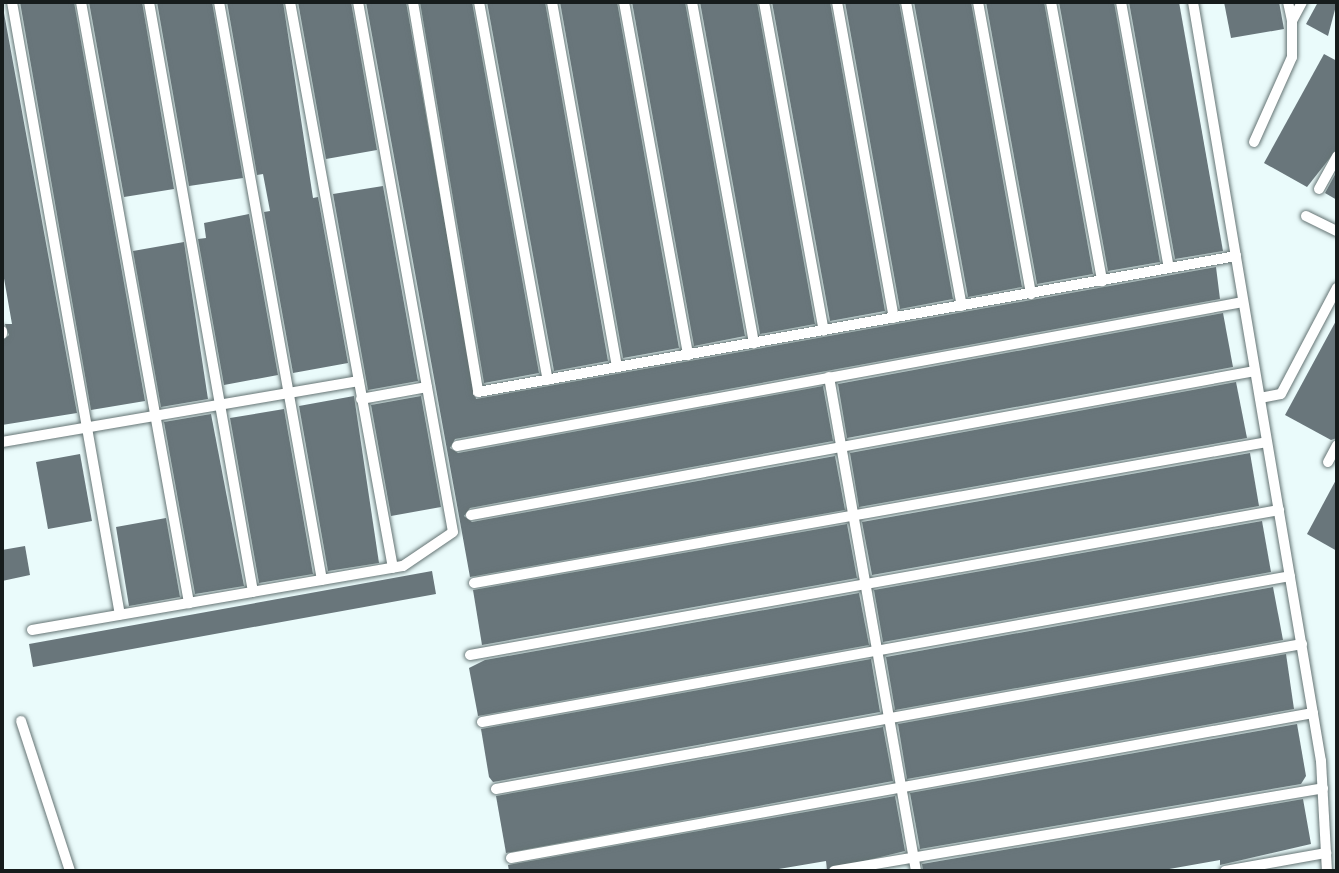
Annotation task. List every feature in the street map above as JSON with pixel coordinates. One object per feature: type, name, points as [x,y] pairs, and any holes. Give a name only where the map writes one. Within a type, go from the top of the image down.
[{"type":"lane","points":[[12,2],[120,615]]},
{"type":"lane","points":[[80,2],[189,603]]},
{"type":"lane","points":[[149,2],[253,592]]},
{"type":"lane","points":[[219,2],[322,580]]},
{"type":"lane","points":[[290,2],[393,568]]},
{"type":"lane","points":[[32,630],[393,568],[453,532],[358,2]]},
{"type":"lane","points":[[412,2],[478,392],[1236,256]]},
{"type":"lane","points":[[479,2],[548,380]]},
{"type":"lane","points":[[552,2],[617,367]]},
{"type":"lane","points":[[624,2],[688,355]]},
{"type":"lane","points":[[692,2],[754,343]]},
{"type":"lane","points":[[764,2],[824,331]]},
{"type":"lane","points":[[837,2],[894,318]]},
{"type":"lane","points":[[906,2],[962,306]]},
{"type":"lane","points":[[978,2],[1031,294]]},
{"type":"lane","points":[[1051,2],[1102,281]]},
{"type":"lane","points":[[1121,2],[1169,268]]},
{"type":"lane","points":[[1193,2],[1313,713],[1323,788],[1327,871]]},
{"type":"lane","points":[[1254,142],[1293,57],[1292,21],[1288,2]]},
{"type":"lane","points":[[1292,21],[1302,2]]},
{"type":"lane","points":[[1319,189],[1337,156]]},
{"type":"lane","points":[[1306,216],[1337,230]]},
{"type":"lane","points":[[1260,398],[1281,394],[1337,288]]},
{"type":"lane","points":[[457,446],[1243,302]]},
{"type":"lane","points":[[471,515],[1255,371]]},
{"type":"lane","points":[[829,377],[916,871]]},
{"type":"lane","points":[[2,442],[359,381]]},
{"type":"lane","points":[[361,399],[427,387]]},
{"type":"lane","points":[[474,583],[1267,442]]},
{"type":"lane","points":[[1328,462],[1337,445]]},
{"type":"lane","points":[[470,655],[1279,510]]},
{"type":"lane","points":[[482,722],[1290,576]]},
{"type":"lane","points":[[496,789],[1302,644]]},
{"type":"lane","points":[[511,858],[901,784],[1313,713]]},
{"type":"lane","points":[[21,721],[70,871]]},
{"type":"lane","points":[[835,871],[1323,788]]},
{"type":"lane","points":[[1225,871],[1326,853]]},
{"type":"building","points":[[2,2],[77,413],[2,425],[2,341],[9,335],[5,324],[12,324],[2,267]]},
{"type":"building","points":[[20,2],[74,2],[145,401],[91,410]]},
{"type":"building","points":[[89,2],[142,2],[174,189],[124,197]]},
{"type":"building","points":[[157,2],[212,2],[243,178],[189,186]]},
{"type":"building","points":[[227,2],[283,2],[313,198],[318,197],[348,363],[293,373],[264,212],[270,211],[263,174],[257,175]]},
{"type":"building","points":[[298,2],[351,2],[377,150],[326,159]]},
{"type":"building","points":[[366,2],[406,2],[476,399],[1216,267],[1220,299],[455,439],[450,448],[458,453],[823,386],[833,441],[470,508],[464,516],[472,522],[835,456],[845,510],[470,577]]},
{"type":"building","points":[[420,2],[472,2],[539,373],[484,383]]},
{"type":"building","points":[[487,2],[545,2],[608,361],[554,371]]},
{"type":"building","points":[[560,2],[617,2],[679,348],[623,358]]},
{"type":"building","points":[[632,2],[685,2],[745,336],[694,346]]},
{"type":"building","points":[[700,2],[757,2],[815,324],[760,334]]},
{"type":"building","points":[[772,2],[830,2],[885,311],[830,321]]},
{"type":"building","points":[[845,2],[899,2],[953,299],[900,309]]},
{"type":"building","points":[[914,2],[971,2],[1022,287],[968,297]]},
{"type":"building","points":[[986,2],[1044,2],[1093,274],[1037,284]]},
{"type":"building","points":[[1059,2],[1114,2],[1160,262],[1108,271]]},
{"type":"building","points":[[1129,2],[1179,2],[1223,251],[1175,259]]},
{"type":"building","points":[[1224,2],[1279,2],[1284,29],[1231,38]]},
{"type":"building","points":[[1318,2],[1337,2],[1328,36],[1306,24]]},
{"type":"building","points":[[1324,54],[1337,61],[1337,149],[1307,187],[1264,163]]},
{"type":"building","points":[[1337,171],[1337,200],[1325,193]]},
{"type":"building","points":[[383,186],[418,381],[368,390],[333,194]]},
{"type":"building","points":[[249,214],[278,375],[224,385],[198,239],[206,238],[204,223]]},
{"type":"building","points":[[184,242],[208,399],[161,407],[133,251]]},
{"type":"building","points":[[1223,313],[1233,367],[847,438],[838,384]]},
{"type":"building","points":[[1337,319],[1337,438],[1331,440],[1285,415]]},
{"type":"building","points":[[1236,382],[1247,438],[859,507],[850,453]]},
{"type":"building","points":[[354,396],[379,563],[328,571],[299,406]]},
{"type":"building","points":[[421,396],[441,507],[391,516],[371,405]]},
{"type":"building","points":[[284,409],[313,574],[259,583],[230,418]]},
{"type":"building","points":[[211,414],[244,586],[195,594],[164,422]]},
{"type":"building","points":[[1250,453],[1259,506],[872,575],[862,522]]},
{"type":"building","points":[[80,454],[92,521],[48,529],[36,462]]},
{"type":"building","points":[[1337,478],[1337,551],[1307,534]]},
{"type":"building","points":[[166,518],[180,597],[129,606],[116,527]]},
{"type":"building","points":[[1262,521],[1271,572],[883,642],[874,590]]},
{"type":"building","points":[[847,524],[857,578],[482,645],[473,590]]},
{"type":"building","points":[[25,546],[30,575],[2,581],[2,550]]},
{"type":"building","points":[[432,571],[436,594],[33,667],[29,644]]},
{"type":"building","points":[[1273,587],[1283,640],[895,710],[886,657]]},
{"type":"building","points":[[859,593],[869,645],[478,716],[469,668],[485,660]]},
{"type":"building","points":[[1286,654],[1294,709],[907,779],[898,724]]},
{"type":"building","points":[[871,659],[880,712],[493,782],[489,777],[481,729]]},
{"type":"building","points":[[1297,724],[1306,776],[1301,784],[920,849],[910,793]]},
{"type":"building","points":[[883,727],[893,781],[506,853],[496,796]]},
{"type":"building","points":[[895,796],[905,851],[827,870],[826,861],[767,871],[509,871],[508,865]]},
{"type":"building","points":[[1303,799],[1311,844],[1220,865],[1220,860],[1158,871],[923,871],[922,864]]}]
